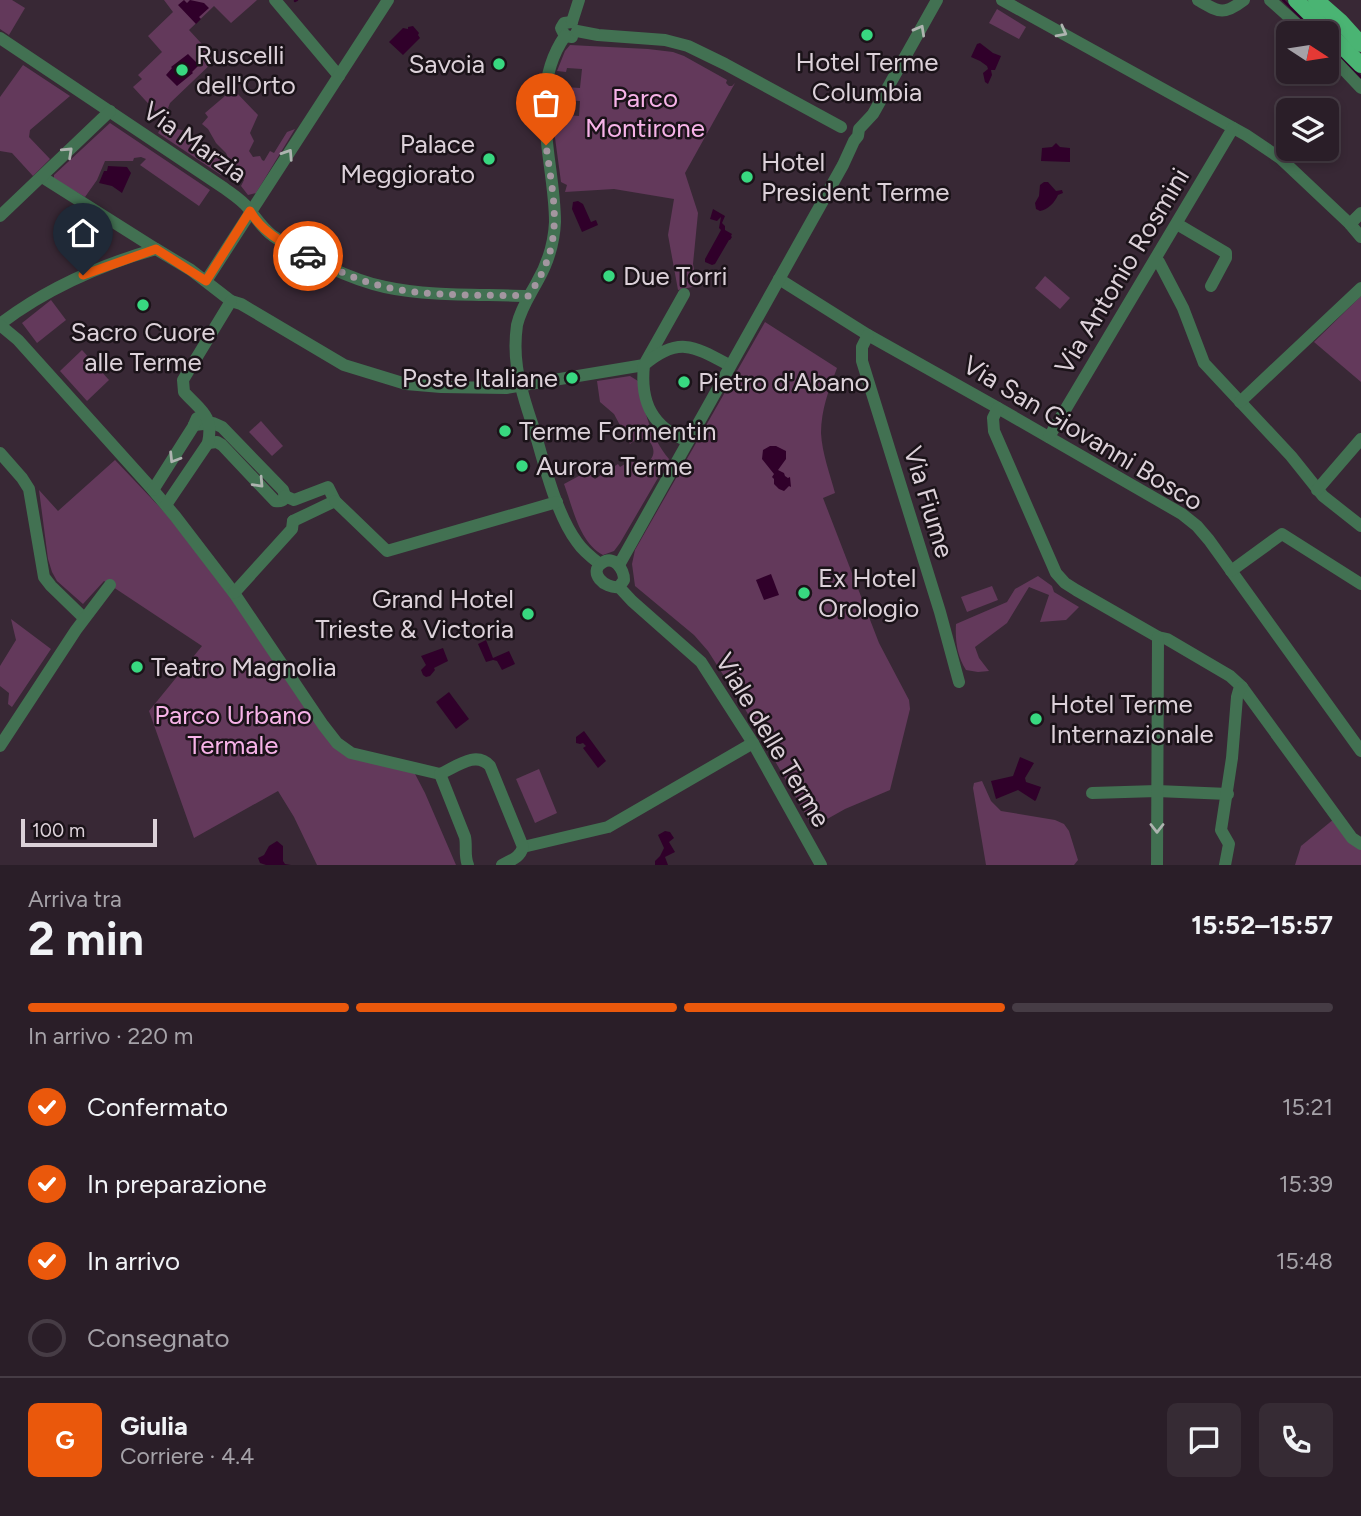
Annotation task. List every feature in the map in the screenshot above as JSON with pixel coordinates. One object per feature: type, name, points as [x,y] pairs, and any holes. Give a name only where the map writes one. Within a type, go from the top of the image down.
[{"type":"main road","points":[[1296,0],[1361,65]]},
{"type":"main road","points":[[1316,0],[1361,44]]},
{"type":"street","points":[[275,0],[339,76]]},
{"type":"street","points":[[206,281],[388,0]]},
{"type":"street","points":[[579,0],[571,30],[559,44],[552,63],[544,107],[544,130],[554,198],[554,239],[544,270],[522,308],[515,344],[521,386],[557,502],[577,542],[586,553],[600,564],[607,561],[617,564],[624,572],[623,583],[619,587]]},
{"type":"street","points":[[571,30],[597,36],[665,40],[688,46],[841,127],[841,138],[847,142],[873,114],[937,0]]},
{"type":"street","points":[[1002,0],[1233,128],[1280,158],[1361,236]]},
{"type":"street","points":[[1198,0],[1223,12],[1244,0]]},
{"type":"street","points":[[1270,0],[1294,21]]},
{"type":"street","name":"Via Marzia","points":[[0,38],[224,188],[276,238],[320,262],[374,284],[407,291],[528,296]]},
{"type":"street","points":[[1339,65],[1361,88]]},
{"type":"street","points":[[0,216],[110,111]]},
{"type":"street","name":"Via Antonio Rosmini","points":[[1049,437],[1233,128]]},
{"type":"street","points":[[617,564],[677,463],[685,440],[779,279],[843,164],[856,135]]},
{"type":"street","points":[[42,177],[206,281],[231,301],[241,304],[344,365],[389,380],[405,384],[495,389],[644,365],[662,351],[688,346],[702,350],[729,365]]},
{"type":"street","points":[[1350,223],[1361,213]]},
{"type":"street","points":[[1177,224],[1226,253],[1226,258],[1210,285]]},
{"type":"street","points":[[156,249],[60,285],[0,325],[18,340],[166,505],[234,593],[337,744],[351,753],[440,774],[475,759],[488,763],[523,847],[521,854],[502,865]]},
{"type":"street","points":[[1156,260],[1183,308],[1204,363],[1291,456],[1317,490],[1361,526]]},
{"type":"street","name":"Via San Giovanni Bosco","points":[[779,279],[868,335],[1182,514],[1197,526],[1361,751]]},
{"type":"street","points":[[1240,402],[1361,288]]},
{"type":"street","points":[[684,294],[644,365],[644,386],[654,419],[665,429],[685,440]]},
{"type":"street","points":[[166,505],[208,443],[209,423],[203,411],[184,392],[183,380],[231,301]]},
{"type":"street","name":"Via Fiume","points":[[868,335],[862,347],[862,361],[940,611],[959,682]]},
{"type":"street","points":[[153,490],[194,425],[197,416],[196,404]]},
{"type":"street","points":[[998,408],[993,418],[994,431],[1056,573],[1076,590],[1232,677],[1352,838],[1361,844]]},
{"type":"street","points":[[194,425],[218,424],[226,430],[283,490],[280,498]]},
{"type":"street","points":[[1317,490],[1361,439]]},
{"type":"street","points":[[208,443],[222,444],[280,498],[293,521],[292,529],[234,593]]},
{"type":"street","points":[[0,453],[29,489],[44,577],[84,618]]},
{"type":"street","points":[[280,498],[294,500],[328,487],[335,501],[387,551],[557,502]]},
{"type":"street","points":[[293,521],[335,501]]},
{"type":"street","points":[[1231,570],[1282,534],[1361,584]]},
{"type":"street","name":"Viale delle Terme","points":[[600,564],[600,580],[611,588],[619,587],[701,662],[753,743],[821,865]]},
{"type":"street","points":[[0,746],[84,618],[110,585]]},
{"type":"street","points":[[1157,865],[1158,637]]},
{"type":"street","points":[[1225,865],[1229,844],[1221,830],[1228,794],[1238,690],[1242,687]]},
{"type":"street","points":[[523,847],[608,827],[753,743]]},
{"type":"street","points":[[440,774],[465,837],[467,865]]},
{"type":"street","points":[[1092,793],[1157,791],[1228,794]]},
{"type":"green space","points":[[0,0],[12,0],[25,8],[9,35],[0,29]]},
{"type":"green space","points":[[164,0],[257,0],[231,23],[214,6],[189,30],[215,60],[170,103],[168,108],[172,113],[167,119],[157,113],[133,87],[142,79],[138,75],[162,52],[148,36],[173,12]]},
{"type":"green space","points":[[997,9],[1026,27],[1019,39],[989,23]]},
{"type":"green space","name":"Parco Montirone","points":[[570,45],[673,52],[727,80],[729,86],[735,83],[685,173],[698,213],[693,264],[697,286],[678,290],[668,235],[674,199],[614,189],[565,192],[567,185],[561,182],[553,123],[554,114],[579,116],[580,101],[564,100],[565,87],[580,88],[582,69],[567,68],[566,72],[557,71]]},
{"type":"green space","points":[[23,65],[70,96],[30,130],[29,137],[50,159],[33,176],[12,153],[0,151],[0,97]]},
{"type":"green space","points":[[232,90],[258,115],[250,133],[254,141],[249,151],[253,157],[260,156],[264,161],[270,151],[274,153],[287,132],[295,129],[256,193],[248,195],[241,186],[244,180],[233,170],[226,153],[202,124],[208,117],[205,113]]},
{"type":"green space","points":[[110,123],[210,190],[199,206],[140,165],[146,159],[141,157],[134,158],[133,161],[105,161],[97,180],[85,197],[54,179],[54,175]]},
{"type":"green space","points":[[162,126],[182,130],[189,134],[202,150],[220,157],[224,167],[221,175],[158,133]]},
{"type":"green space","points":[[1045,276],[1070,298],[1060,309],[1035,288]]},
{"type":"green space","points":[[1361,296],[1361,382],[1314,342]]},
{"type":"green space","points":[[51,300],[66,320],[37,343],[22,323]]},
{"type":"green space","points":[[765,322],[837,368],[821,424],[825,456],[835,493],[823,498],[879,643],[909,700],[910,709],[890,790],[845,809],[813,827],[708,651],[694,635],[635,586],[632,564],[635,550]]},
{"type":"green space","points":[[82,350],[109,380],[87,401],[60,371]]},
{"type":"green space","points":[[630,376],[638,381],[652,432],[669,459],[620,543],[614,551],[603,555],[582,533],[564,484],[590,470],[595,479],[618,464],[620,467],[630,461],[642,465],[652,458],[653,448],[649,441],[638,438],[630,444],[614,414],[600,402],[597,381]]},
{"type":"green space","points":[[261,421],[283,446],[272,456],[249,432]]},
{"type":"green space","name":"Parco Urbano Termale","points":[[115,460],[170,518],[235,603],[330,741],[414,772],[456,865],[317,865],[278,791],[194,838],[149,711],[202,646],[104,581],[83,604],[57,581],[48,559],[39,490],[58,511]]},
{"type":"green space","points":[[1038,576],[1052,586],[1054,592],[1079,607],[1066,620],[1040,622],[1049,595],[1029,587],[1007,623],[975,647],[989,671],[966,670],[957,648],[956,624],[1007,602],[1015,589]]},
{"type":"green space","points":[[992,586],[998,600],[967,612],[961,597]]},
{"type":"green space","points":[[11,619],[51,649],[12,707],[8,704],[9,693],[0,686],[0,666],[16,640]]},
{"type":"green space","points":[[539,769],[557,813],[535,823],[516,779]]},
{"type":"green space","points":[[982,781],[991,801],[1001,811],[1064,824],[1069,831],[1078,860],[1074,865],[986,865],[973,788],[974,783]]},
{"type":"green space","points":[[1334,819],[1361,849],[1361,865],[1295,865],[1301,846]]},
{"type":"shaded area","points":[[184,0],[187,3],[190,0],[204,3],[209,8],[196,24],[178,5]]},
{"type":"shaded area","points":[[413,26],[420,38],[403,55],[389,42],[403,28]]},
{"type":"shaded area","points":[[980,43],[1001,56],[995,70],[991,70],[988,84],[983,73],[988,69],[987,66],[971,57]]},
{"type":"shaded area","name":"Ruscelli dell'Orto","points":[[188,54],[199,65],[177,86],[166,75],[171,67]]},
{"type":"shaded area","points":[[1056,143],[1060,147],[1070,148],[1070,162],[1041,161],[1042,148],[1052,147]]},
{"type":"shaded area","points":[[108,166],[127,167],[131,173],[122,193],[112,186],[99,183]]},
{"type":"shaded area","points":[[1044,182],[1063,193],[1040,211],[1036,209],[1035,203],[1040,185]]},
{"type":"shaded area","points":[[573,202],[583,204],[591,222],[596,220],[598,225],[582,232],[572,209]]},
{"type":"shaded area","points":[[713,209],[725,216],[722,223],[732,237],[712,265],[705,262],[705,259],[721,230],[721,217],[717,221],[710,219]]},
{"type":"shaded area","points":[[770,446],[786,451],[786,459],[778,470],[790,477],[791,487],[784,491],[774,484],[774,474],[762,459],[763,450]]},
{"type":"shaded area","points":[[771,574],[779,595],[764,600],[756,580]]},
{"type":"shaded area","points":[[486,640],[493,658],[509,651],[515,664],[502,670],[497,661],[486,662],[478,644]]},
{"type":"shaded area","points":[[443,648],[448,661],[434,668],[430,676],[426,677],[421,670],[426,665],[421,656]]},
{"type":"shaded area","points":[[449,692],[469,719],[456,729],[436,702]]},
{"type":"shaded area","points":[[584,731],[606,761],[598,768],[583,748],[586,746],[576,743],[576,737]]},
{"type":"shaded area","points":[[1020,757],[1034,763],[1025,778],[1026,782],[1041,787],[1036,800],[1018,790],[996,799],[991,781],[1013,776]]},
{"type":"shaded area","points":[[665,831],[670,832],[674,838],[669,842],[675,852],[665,857],[668,865],[655,865],[664,848],[658,835]]},
{"type":"shaded area","points":[[277,841],[283,846],[283,861],[291,865],[260,863],[258,858]]},
{"type":"waterway","points":[[1283,0],[1305,21]]},
{"type":"waterway","points":[[1339,56],[1361,77]]},
{"type":"way so far","points":[[308,256],[355,278],[407,291],[528,296],[544,270],[554,239],[554,198],[546,145]]},
{"type":"place","name":"Hotel Terme Columbia","points":[[867,35]]},
{"type":"place","name":"Savoia","points":[[499,64]]},
{"type":"place","name":"Ruscelli dell'Orto","points":[[182,70]]},
{"type":"place","name":"Palace Meggiorato","points":[[489,159]]},
{"type":"place","name":"Hotel President Terme","points":[[747,177]]},
{"type":"place","name":"Due Torri","points":[[609,276]]},
{"type":"place","name":"Sacro Cuore alle Terme","points":[[143,305]]},
{"type":"place","name":"Poste Italiane","points":[[572,378]]},
{"type":"place","name":"Pietro d'Abano","points":[[684,382]]},
{"type":"place","name":"Terme Formentin","points":[[505,431]]},
{"type":"place","name":"Aurora Terme","points":[[522,466]]},
{"type":"place","name":"Ex Hotel Orologio","points":[[804,593]]},
{"type":"place","name":"Grand Hotel Trieste & Victoria","points":[[528,614]]},
{"type":"place","name":"Teatro Magnolia","points":[[137,667]]},
{"type":"place","name":"Hotel Terme Internazionale","points":[[1036,719]]},
{"type":"route","points":[[83,275],[156,249],[206,281],[250,211],[266,231],[308,256]]}]
